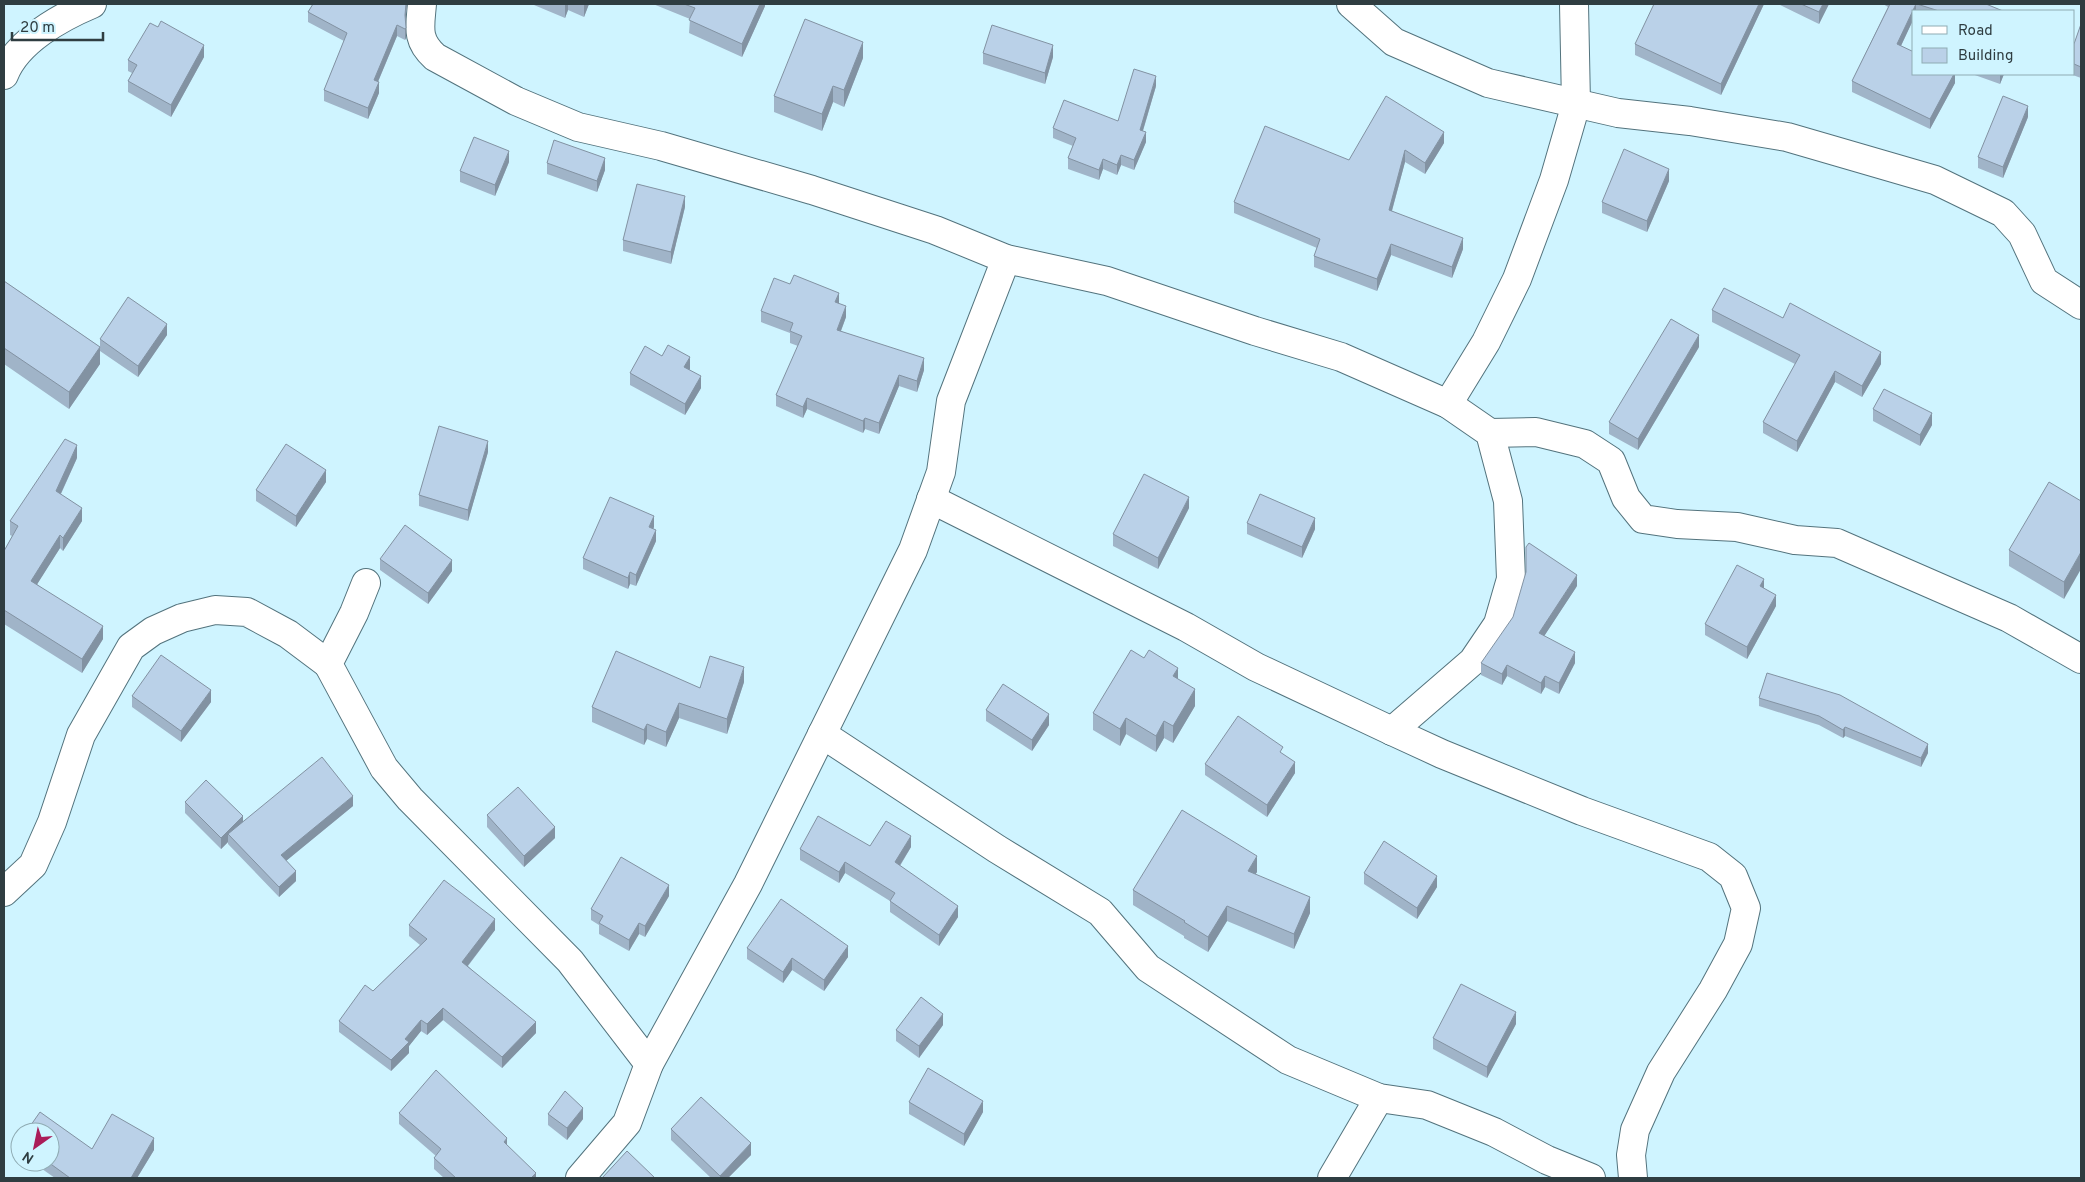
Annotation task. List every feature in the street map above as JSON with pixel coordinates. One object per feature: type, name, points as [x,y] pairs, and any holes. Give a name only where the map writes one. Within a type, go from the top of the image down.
[{"type":"street","points":[[5,68],[20,49],[64,16],[92,4]]},
{"type":"street","points":[[422,4],[419,27],[424,47],[451,66],[516,101],[578,127],[661,146],[812,190],[935,230],[1006,259],[1107,281],[1256,331],[1341,357],[1448,404],[1490,433],[1536,432],[1584,444],[1610,461],[1626,498],[1643,519],[1677,524],[1737,527],[1795,540],[1837,543],[2009,618],[2081,659]]},
{"type":"street","points":[[1351,4],[1394,42],[1488,83],[1618,113],[1690,121],[1787,137],[1935,180],[2003,213],[2022,234],[2044,281],[2081,305]]},
{"type":"street","points":[[1448,404],[1486,342],[1517,279],[1554,180],[1576,104],[1574,4]]},
{"type":"street","points":[[580,1178],[627,1123],[649,1064],[748,884],[913,550],[941,472],[951,401],[1006,259]]},
{"type":"street","points":[[1392,731],[1473,661],[1498,624],[1511,579],[1508,501],[1490,433]]},
{"type":"street","points":[[931,499],[1186,627],[1256,667],[1392,731],[1442,754],[1582,811],[1709,858],[1733,876],[1746,908],[1738,944],[1713,990],[1661,1072],[1634,1130],[1631,1156],[1634,1178]]},
{"type":"street","points":[[328,664],[354,613],[366,583]]},
{"type":"street","points":[[4,892],[33,865],[52,822],[81,735],[132,647],[153,631],[182,618],[215,610],[247,612],[288,634],[328,664],[384,768],[410,799],[570,961],[649,1064]]},
{"type":"street","points":[[822,734],[998,849],[1100,912],[1148,968],[1288,1060],[1379,1098],[1427,1105],[1494,1132],[1547,1160],[1590,1178]]},
{"type":"street","points":[[1332,1178],[1379,1098]]},
{"type":"building","points":[[313,4],[406,4],[406,28],[397,25],[374,80],[379,82],[368,108],[324,90],[347,33],[308,12]]},
{"type":"building","points":[[684,4],[760,4],[742,44],[689,20],[695,8]]},
{"type":"building","points":[[1654,4],[1759,4],[1721,84],[1635,44]]},
{"type":"building","points":[[1801,4],[1823,4],[1819,12]]},
{"type":"building","points":[[1890,4],[1916,4],[1897,44],[1912,51],[1912,75],[1953,75],[1930,119],[1852,81]]},
{"type":"building","points":[[1917,4],[1986,4],[2001,10],[1936,10]]},
{"type":"building","points":[[805,19],[863,42],[844,90],[833,86],[822,114],[774,96]]},
{"type":"building","points":[[161,21],[204,45],[171,105],[128,81],[137,65],[128,60],[150,23],[158,27]]},
{"type":"building","points":[[2081,24],[2081,67],[2075,64],[2075,41]]},
{"type":"building","points":[[992,25],[1053,45],[1045,73],[983,53]]},
{"type":"building","points":[[1134,69],[1156,76],[1140,130],[1146,132],[1134,160],[1121,155],[1117,165],[1103,159],[1099,170],[1068,158],[1076,138],[1053,128],[1064,100],[1118,121]]},
{"type":"building","points":[[1386,96],[1444,132],[1425,163],[1405,150],[1389,210],[1463,238],[1452,267],[1391,244],[1377,279],[1314,256],[1320,239],[1234,202],[1265,126],[1349,160]]},
{"type":"building","points":[[2003,96],[2028,106],[2003,167],[1978,157]]},
{"type":"building","points":[[474,137],[509,151],[495,185],[460,171]]},
{"type":"building","points":[[554,140],[605,158],[597,181],[547,163]]},
{"type":"building","points":[[1624,149],[1669,169],[1647,221],[1602,202]]},
{"type":"building","points":[[637,184],[685,196],[671,252],[623,240]]},
{"type":"building","points":[[794,275],[839,293],[835,302],[846,306],[837,330],[924,358],[917,381],[899,375],[879,423],[865,418],[863,421],[807,398],[803,407],[776,395],[802,336],[790,331],[793,323],[761,311],[774,278],[790,284]]},
{"type":"building","points":[[4,281],[100,347],[69,392],[4,348]]},
{"type":"building","points":[[1724,288],[1783,318],[1790,303],[1881,352],[1862,386],[1835,371],[1797,441],[1763,422],[1800,355],[1712,310]]},
{"type":"building","points":[[128,297],[167,324],[138,366],[100,339]]},
{"type":"building","points":[[1671,319],[1699,335],[1638,439],[1609,422]]},
{"type":"building","points":[[668,345],[690,357],[684,367],[701,376],[685,404],[630,373],[645,346],[662,356]]},
{"type":"building","points":[[1884,389],[1932,413],[1920,435],[1873,409]]},
{"type":"building","points":[[439,426],[488,441],[468,510],[419,495]]},
{"type":"building","points":[[65,439],[77,445],[56,491],[82,508],[63,538],[60,535],[31,581],[103,626],[82,659],[4,610],[4,551],[18,526],[10,521]]},
{"type":"building","points":[[286,444],[326,470],[296,516],[256,490]]},
{"type":"building","points":[[1144,474],[1189,497],[1158,558],[1113,534]]},
{"type":"building","points":[[2049,482],[2081,501],[2081,552],[2064,582],[2009,550]]},
{"type":"building","points":[[1260,494],[1315,518],[1302,547],[1247,523]]},
{"type":"building","points":[[610,497],[654,516],[649,527],[656,530],[636,575],[630,572],[628,578],[583,558]]},
{"type":"building","points":[[405,525],[452,560],[428,593],[380,559]]},
{"type":"building","points":[[1529,543],[1577,575],[1539,633],[1575,652],[1559,683],[1545,676],[1541,683],[1507,665],[1502,674],[1481,663],[1513,617],[1526,572],[1526,547]]},
{"type":"building","points":[[1737,565],[1764,579],[1760,586],[1776,595],[1747,647],[1705,624]]},
{"type":"building","points":[[1131,650],[1144,658],[1149,650],[1178,668],[1173,676],[1195,689],[1173,726],[1164,721],[1156,736],[1126,718],[1120,729],[1093,713]]},
{"type":"building","points":[[616,651],[700,688],[710,656],[744,667],[727,719],[679,703],[666,732],[647,724],[644,730],[592,707]]},
{"type":"building","points":[[161,655],[211,690],[181,731],[132,696]]},
{"type":"building","points":[[1767,673],[1840,695],[1928,744],[1921,758],[1845,727],[1843,730],[1819,716],[1759,698]]},
{"type":"building","points":[[1003,684],[1049,714],[1032,740],[986,710]]},
{"type":"building","points":[[1238,716],[1283,747],[1280,752],[1295,762],[1267,805],[1205,764]]},
{"type":"building","points":[[322,757],[353,796],[281,855],[296,871],[279,887],[228,834]]},
{"type":"building","points":[[206,780],[243,816],[221,838],[185,802]]},
{"type":"building","points":[[518,787],[555,827],[524,856],[487,815]]},
{"type":"building","points":[[1182,810],[1257,856],[1248,871],[1310,897],[1294,934],[1227,906],[1208,937],[1133,890]]},
{"type":"building","points":[[818,816],[870,846],[886,821],[911,836],[895,862],[958,906],[939,935],[890,901],[895,893],[845,862],[839,872],[800,849]]},
{"type":"building","points":[[1384,841],[1437,876],[1417,908],[1364,873]]},
{"type":"building","points":[[621,857],[669,885],[645,926],[639,923],[629,940],[599,923],[603,916],[591,909]]},
{"type":"building","points":[[444,880],[495,919],[462,962],[536,1022],[502,1057],[443,1008],[427,1024],[421,1020],[405,1039],[409,1042],[391,1060],[339,1021],[365,985],[373,991],[427,939],[409,925]]},
{"type":"building","points":[[781,899],[848,946],[824,980],[792,958],[783,972],[747,948]]},
{"type":"building","points":[[1461,984],[1516,1012],[1487,1067],[1433,1038]]},
{"type":"building","points":[[921,997],[943,1014],[919,1046],[896,1030]]},
{"type":"building","points":[[928,1068],[983,1101],[964,1134],[909,1102]]},
{"type":"building","points":[[436,1070],[507,1138],[504,1142],[536,1173],[531,1178],[456,1178],[434,1158],[441,1149],[399,1113]]},
{"type":"building","points":[[565,1091],[583,1108],[567,1128],[548,1114]]},
{"type":"building","points":[[701,1097],[751,1143],[720,1176],[671,1129]]},
{"type":"building","points":[[40,1112],[54,1122],[33,1122]]},
{"type":"building","points":[[112,1114],[154,1138],[131,1178],[70,1178],[60,1171],[60,1126],[92,1149]]},
{"type":"building","points":[[627,1151],[655,1178],[602,1178]]}]
